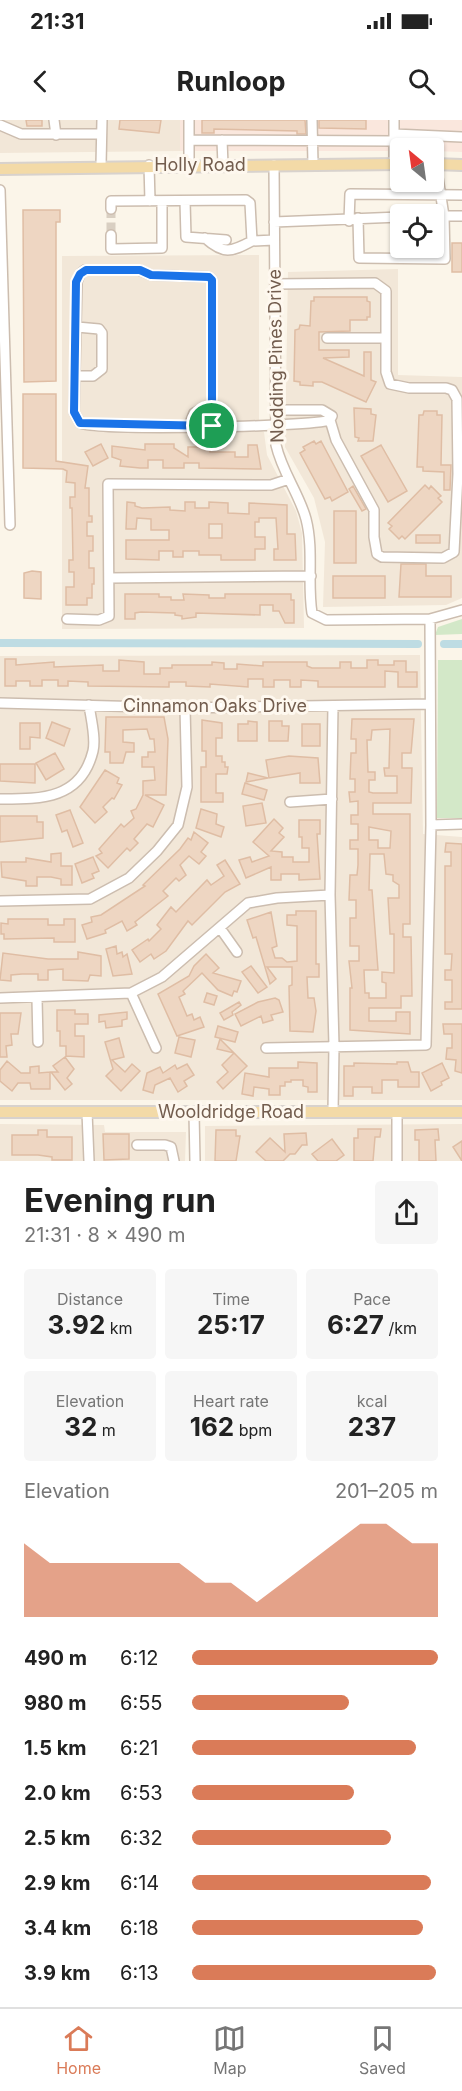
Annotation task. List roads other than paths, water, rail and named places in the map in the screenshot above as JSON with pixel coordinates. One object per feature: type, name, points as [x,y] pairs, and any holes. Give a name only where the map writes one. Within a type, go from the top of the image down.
[{"type":"main road","name":"Holly Road","points":[[0,169],[101,165],[390,163]]},
{"type":"main road","points":[[444,165],[462,165]]},
{"type":"main road","name":"Wooldridge Road","points":[[0,1112],[462,1112]]},
{"type":"street","points":[[54,120],[56,135]]},
{"type":"street","points":[[101,165],[102,120]]},
{"type":"street","points":[[189,120],[189,165]]},
{"type":"street","points":[[312,120],[314,164]]},
{"type":"street","points":[[394,120],[394,138],[462,137]]},
{"type":"street","points":[[0,125],[21,134],[101,134]]},
{"type":"street","points":[[189,140],[390,138]]},
{"type":"street","points":[[222,140],[223,165]]},
{"type":"street","points":[[149,165],[150,201]]},
{"type":"street","name":"Nodding Pines Drive","points":[[274,165],[276,425],[279,460],[306,519],[310,538],[312,613],[326,620],[430,619]]},
{"type":"street","points":[[0,190],[10,525]]},
{"type":"street","points":[[439,192],[439,204]]},
{"type":"street","points":[[444,252],[445,259],[359,258],[350,194],[462,195]]},
{"type":"street","points":[[111,205],[150,201],[246,201],[250,203],[252,240]]},
{"type":"street","points":[[111,235],[111,249],[162,248],[162,201]]},
{"type":"street","points":[[185,201],[186,237],[274,240]]},
{"type":"street","points":[[444,216],[462,216]]},
{"type":"street","points":[[274,222],[390,217]]},
{"type":"street","points":[[205,238],[218,249],[234,250],[252,240]]},
{"type":"street","points":[[212,426],[214,283],[209,277],[151,275],[140,270],[86,270],[80,274],[76,282],[74,412],[84,425],[212,426],[276,425],[318,423],[330,420]]},
{"type":"street","points":[[274,284],[380,284],[386,291],[386,372],[390,384],[409,388],[446,388],[455,395],[458,474],[454,552],[443,558],[382,557],[377,554],[374,543],[374,510],[336,440],[330,420],[332,416],[322,410],[275,410]]},
{"type":"street","points":[[75,376],[93,376],[102,369],[102,333],[99,328],[77,327]]},
{"type":"street","points":[[327,338],[386,338]]},
{"type":"street","points":[[189,426],[194,413],[212,404]]},
{"type":"street","points":[[67,619],[99,620],[109,616],[108,484],[271,485],[289,479]]},
{"type":"street","points":[[109,578],[311,576]]},
{"type":"street","points":[[266,1048],[426,1045],[431,825],[430,619],[462,610]]},
{"type":"street","name":"Cinnamon Oaks Drive","points":[[0,703],[185,708],[430,704]]},
{"type":"street","points":[[0,799],[38,799],[62,794],[84,774],[93,750],[89,705]]},
{"type":"street","points":[[333,706],[330,895],[334,1046],[333,1112]]},
{"type":"street","points":[[0,901],[90,898],[129,878],[157,851],[178,825],[187,786],[185,708]]},
{"type":"street","points":[[290,802],[332,799]]},
{"type":"street","points":[[431,825],[462,824]]},
{"type":"street","points":[[0,998],[37,999],[131,993],[162,977],[248,903],[278,898],[330,895]]},
{"type":"street","points":[[220,927],[237,952]]},
{"type":"street","points":[[131,993],[156,1047]]},
{"type":"street","points":[[37,999],[38,1042]]},
{"type":"street","points":[[87,1112],[88,1161]]},
{"type":"street","points":[[194,1113],[195,1161]]},
{"type":"street","points":[[397,1113],[397,1161]]},
{"type":"street","points":[[137,1145],[165,1144],[171,1147],[174,1161]]},
{"type":"waterway","points":[[0,643],[418,644]]},
{"type":"waterway","points":[[444,644],[462,644]]},
{"type":"tunnel","points":[[111,209],[111,235]]}]
